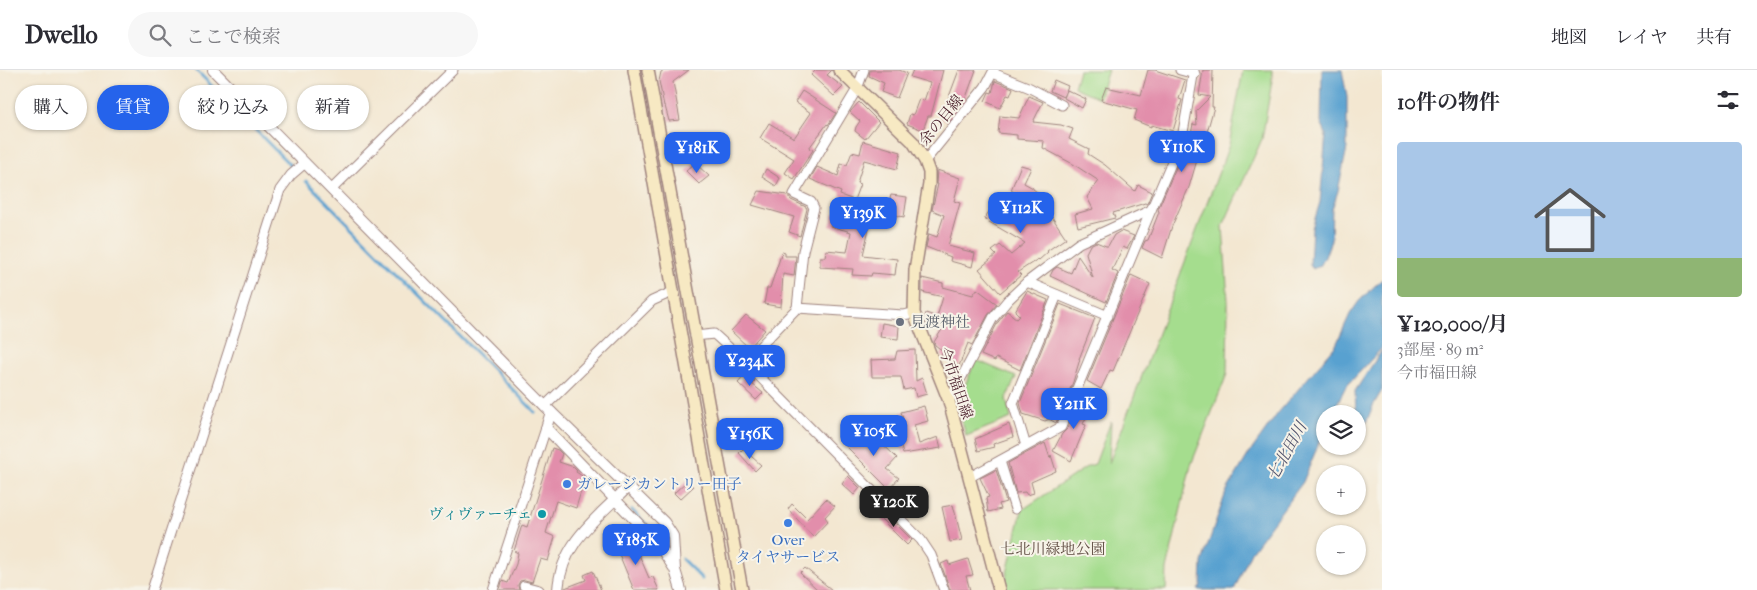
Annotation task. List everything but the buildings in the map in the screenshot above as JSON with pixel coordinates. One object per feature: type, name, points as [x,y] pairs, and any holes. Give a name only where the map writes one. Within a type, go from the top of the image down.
[{"type":"main road","points":[[634,70],[726,590]]},
{"type":"main road","points":[[648,70],[742,590]]},
{"type":"main road","name":"今市福田線","points":[[839,70],[913,142],[925,161],[929,172],[929,184],[914,270],[914,313],[949,401],[999,590]]},
{"type":"street","points":[[213,70],[548,409],[664,522],[673,536],[675,570],[681,590]]},
{"type":"street","points":[[332,189],[453,70]]},
{"type":"street","points":[[745,362],[797,308],[803,251],[814,208],[810,202],[794,194],[857,89],[864,70]]},
{"type":"street","points":[[970,477],[1061,427],[1182,138],[1194,72],[1180,70]]},
{"type":"street","points":[[993,71],[1062,105]]},
{"type":"street","name":"余の目線","points":[[925,161],[985,87],[993,71]]},
{"type":"street","points":[[152,590],[280,190],[291,175],[305,163]]},
{"type":"street","points":[[949,401],[993,318],[1027,282],[1079,243],[1151,210]]},
{"type":"street","points":[[1027,282],[1108,316]]},
{"type":"street","points":[[493,590],[546,428],[548,409],[652,301],[672,292]]},
{"type":"street","points":[[1026,446],[1013,403],[1057,295]]},
{"type":"street","points":[[797,308],[903,315],[914,313]]},
{"type":"street","points":[[695,336],[714,334],[745,362],[921,540],[931,555],[944,590]]},
{"type":"street","points":[[546,428],[659,546],[675,570]]},
{"type":"street","points":[[1000,461],[1015,509]]},
{"type":"street","points":[[558,590],[563,562],[571,546],[581,533],[628,488]]},
{"type":"street","points":[[524,586],[539,590]]},
{"type":"green space","points":[[1079,70],[1108,70],[1099,98],[1074,87]]},
{"type":"green space","name":"七北川緑地公園","points":[[1243,70],[1272,70],[1272,81],[1262,139],[1223,226],[1228,301],[1227,374],[1191,465],[1167,569],[1166,590],[1003,590],[1022,510],[1088,466],[1095,464],[1111,421],[1109,463],[1229,145]]},
{"type":"green space","points":[[976,360],[1016,377],[1006,399],[1011,418],[966,436],[959,409],[961,394]]},
{"type":"water","points":[[1322,70],[1342,70],[1347,97],[1347,148],[1338,191],[1332,209],[1331,240],[1325,257],[1319,266],[1313,269],[1310,264],[1312,228],[1320,202],[1326,134],[1321,123]]},
{"type":"water","name":"七北田川","points":[[1382,279],[1382,348],[1345,388],[1336,405],[1316,405],[1316,450],[1303,482],[1251,552],[1234,590],[1198,590],[1201,585],[1202,562],[1226,492],[1248,455],[1278,413],[1336,345],[1350,314],[1359,301]]},
{"type":"water","points":[[1382,350],[1382,390],[1366,423],[1366,405],[1356,405],[1355,391]]},
{"type":"waterway","points":[[196,70],[292,167]]},
{"type":"waterway","points":[[306,181],[535,412]]},
{"type":"waterway","points":[[632,510],[656,534]]},
{"type":"waterway","points":[[682,559],[702,579]]},
{"type":"place","name":"見渡神社","points":[[900,322]]},
{"type":"place","name":"ガレージカントリー田子","points":[[567,484]]},
{"type":"place","name":"ヴィヴァーチェ","points":[[542,514]]},
{"type":"place","name":"Over タイヤサービス","points":[[788,523]]}]
